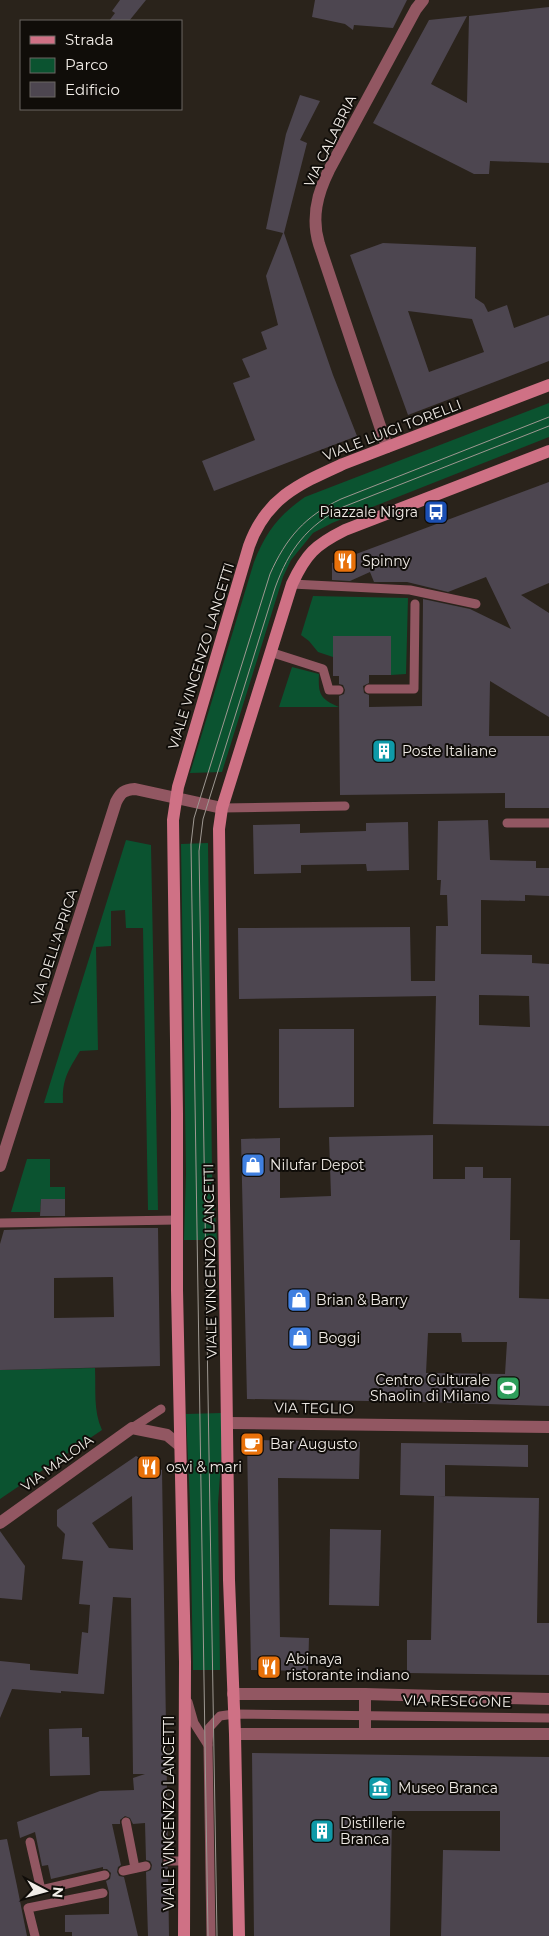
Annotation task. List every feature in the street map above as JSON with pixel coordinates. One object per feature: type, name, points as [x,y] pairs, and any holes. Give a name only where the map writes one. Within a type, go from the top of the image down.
[{"type":"main road","name":"VIALE LUIGI TORELLI","points":[[258,523],[276,501],[298,486],[343,464],[549,385]]},
{"type":"main road","points":[[292,584],[308,556],[324,541],[345,530],[549,451]]},
{"type":"main road","name":"VIALE VINCENZO LANCETTI","points":[[184,1936],[185,1690],[179,1444],[173,820],[176,798],[249,546],[258,523]]},
{"type":"main road","name":"VIALE VINCENZO LANCETTI","points":[[239,1936],[235,1734],[229,1580],[219,829],[222,808],[292,584]]},
{"type":"street","name":"VIA CALABRIA","points":[[387,447],[318,244],[315,214],[319,194],[329,170],[416,9],[423,0]]},
{"type":"street","name":"VIA DELL'APRICA","points":[[0,1166],[116,802],[120,794],[126,790],[135,789],[176,798]]},
{"type":"street","points":[[176,798],[222,808]]},
{"type":"street","name":"VIA TEGLIO","points":[[228,1423],[549,1427]]},
{"type":"street","points":[[132,1428],[167,1435],[179,1444]]},
{"type":"street","name":"VIA MALOIA","points":[[0,1523],[132,1428]]},
{"type":"street","name":"VIA RESEGONE","points":[[233,1694],[365,1694],[549,1699]]},
{"type":"street","points":[[365,1694],[365,1733]]},
{"type":"street","points":[[235,1734],[549,1734]]},
{"type":"lane","points":[[292,584],[410,590],[476,604]]},
{"type":"lane","points":[[369,689],[414,689],[415,604]]},
{"type":"lane","points":[[270,652],[323,669],[329,690],[339,690]]},
{"type":"lane","points":[[222,808],[346,806]]},
{"type":"lane","points":[[507,823],[549,823]]},
{"type":"lane","points":[[0,1222],[177,1220]]},
{"type":"lane","name":"VIA MALOIA","points":[[132,1428],[162,1408]]},
{"type":"lane","name":"VIALE VINCENZO LANCETTI","points":[[185,1690],[194,1723],[208,1745]]},
{"type":"lane","points":[[210,1936],[209,1728],[213,1721],[220,1716],[234,1714]]},
{"type":"lane","name":"VIA RESEGONE","points":[[234,1714],[364,1714],[549,1718]]},
{"type":"lane","points":[[126,1822],[135,1868]]},
{"type":"lane","points":[[30,1842],[42,1890],[105,1875]]},
{"type":"lane","points":[[168,1860],[183,1861]]},
{"type":"lane","points":[[123,1871],[146,1866]]},
{"type":"lane","points":[[35,1936],[28,1908],[103,1894]]},
{"type":"green space","points":[[549,403],[549,437],[332,523],[313,533],[291,560],[283,577],[222,772],[190,773],[254,562],[268,533],[280,518],[305,497]]},
{"type":"green space","points":[[313,596],[408,598],[406,674],[391,675],[391,636],[333,636],[333,657],[318,652],[301,635]]},
{"type":"green space","points":[[292,667],[319,674],[319,686],[322,695],[339,707],[279,707]]},
{"type":"green space","points":[[126,840],[151,845],[158,1210],[148,1210],[143,928],[126,928],[125,910],[111,911],[111,946],[96,947],[98,1050],[80,1051],[67,1076],[63,1103],[44,1103]]},
{"type":"green space","points":[[208,843],[212,1173],[217,1240],[184,1240],[186,1173],[181,844]]},
{"type":"green space","points":[[27,1159],[50,1159],[50,1187],[65,1187],[65,1199],[41,1199],[40,1212],[11,1212]]},
{"type":"green space","points":[[95,1368],[96,1408],[102,1430],[0,1499],[0,1370]]},
{"type":"green space","points":[[221,1413],[222,1447],[218,1504],[220,1670],[193,1670],[190,1504],[186,1414]]},
{"type":"building","points":[[120,0],[146,0],[130,20],[110,20],[115,13],[112,11]]},
{"type":"building","points":[[315,0],[407,0],[393,28],[354,25],[353,30],[345,24],[312,17]]},
{"type":"building","points":[[549,7],[549,163],[490,161],[489,174],[474,174],[373,123],[429,20],[467,16],[431,84],[467,103],[469,16]]},
{"type":"building","points":[[300,95],[320,101],[300,140],[307,143],[284,233],[333,375],[357,436],[214,491],[202,461],[255,440],[233,383],[250,377],[242,359],[267,349],[261,332],[278,325],[266,276],[283,233],[266,229],[286,134]]},
{"type":"building","points":[[383,243],[476,247],[475,298],[484,304],[488,312],[507,305],[514,328],[549,315],[549,361],[408,415],[350,255]],"holes":[[[408,311],[472,319],[484,352],[429,372]]]},
{"type":"building","points":[[549,482],[549,583],[521,595],[549,613],[549,717],[490,681],[489,736],[549,736],[549,808],[505,808],[505,793],[340,795],[339,696],[344,694],[345,690],[343,685],[339,684],[339,676],[333,676],[333,636],[391,636],[391,675],[369,675],[369,683],[363,686],[364,693],[369,695],[369,707],[422,706],[423,599],[470,609],[511,629],[486,577],[448,592],[407,582],[374,582],[370,572],[350,581],[332,580],[332,563]]},
{"type":"building","points":[[488,820],[490,860],[536,861],[536,868],[549,868],[549,896],[525,895],[525,901],[481,900],[481,954],[532,955],[532,963],[549,964],[549,1126],[433,1124],[436,996],[239,999],[238,928],[410,927],[411,981],[435,981],[436,926],[448,926],[447,895],[440,895],[441,880],[437,880],[438,821]],"holes":[[[479,995],[529,996],[530,1027],[479,1025]]]},
{"type":"building","points":[[408,822],[409,870],[367,871],[366,864],[301,865],[301,873],[254,874],[253,825],[300,824],[300,833],[366,831],[366,823]]},
{"type":"building","points":[[279,1029],[354,1029],[354,1107],[279,1108]]},
{"type":"building","points":[[433,1135],[433,1179],[465,1179],[465,1167],[483,1167],[483,1178],[511,1178],[510,1240],[520,1240],[519,1298],[549,1299],[549,1406],[247,1399],[241,1139],[280,1138],[280,1198],[331,1196],[329,1137]],"holes":[[[428,1333],[461,1333],[462,1342],[507,1342],[505,1374],[426,1373]]]},
{"type":"building","points":[[41,1199],[65,1199],[65,1216],[40,1216]]},
{"type":"building","points":[[158,1228],[160,1366],[0,1370],[0,1244],[4,1230]],"holes":[[[113,1277],[114,1317],[54,1318],[54,1278]]]},
{"type":"building","points":[[247,1440],[360,1442],[359,1479],[278,1478],[280,1637],[309,1638],[308,1671],[251,1670]]},
{"type":"building","points":[[401,1443],[528,1445],[528,1467],[445,1465],[445,1496],[437,1496],[539,1498],[537,1623],[549,1623],[549,1675],[407,1673],[407,1640],[431,1640],[434,1496],[400,1495]]},
{"type":"building","points":[[136,1456],[162,1470],[168,1855],[163,1857],[162,1861],[164,1866],[168,1867],[169,1936],[148,1936],[146,1872],[151,1870],[152,1865],[150,1861],[146,1860],[145,1823],[133,1824],[130,1818],[125,1816],[120,1820],[120,1824],[112,1824],[121,1865],[118,1867],[117,1872],[119,1876],[124,1877],[138,1936],[72,1936],[72,1932],[65,1932],[65,1915],[109,1914],[109,1892],[106,1881],[110,1879],[111,1873],[107,1869],[103,1869],[103,1867],[51,1879],[48,1865],[42,1866],[35,1832],[20,1838],[17,1822],[100,1791],[134,1790],[133,1778],[145,1774],[133,1774],[131,1598],[113,1597],[104,1694],[12,1689],[0,1718],[0,1661],[30,1664],[30,1670],[78,1674],[82,1632],[88,1633],[90,1605],[79,1604],[83,1561],[62,1559],[65,1534],[57,1526],[57,1510]],"holes":[[[132,1496],[133,1550],[109,1548],[92,1523]]]},
{"type":"building","points":[[330,1529],[381,1530],[379,1606],[329,1605]]},
{"type":"building","points":[[0,1531],[25,1566],[22,1600],[0,1598]]},
{"type":"building","points":[[82,1728],[82,1737],[89,1737],[90,1775],[50,1776],[49,1729]]},
{"type":"building","name":"Distillerie Branca","points":[[252,1753],[549,1757],[549,1936],[441,1936],[443,1850],[500,1851],[500,1811],[392,1811],[390,1936],[254,1936]]},
{"type":"building","points":[[7,1839],[27,1936],[0,1936],[0,1840]]},
{"type":"tram line","points":[[208,1936],[191,844],[194,818],[270,574],[283,549],[298,529],[317,513],[341,499],[549,417]]},
{"type":"tram line","points":[[217,1936],[199,851],[203,819],[275,588],[286,562],[301,540],[319,522],[343,507],[549,426]]},
{"type":"place","name":"Piazzale Nigra","points":[[436,512]]},
{"type":"place","name":"Spinny","points":[[345,561]]},
{"type":"place","name":"Poste Italiane","points":[[384,751]]},
{"type":"place","name":"Nilufar Depot","points":[[253,1165]]},
{"type":"place","name":"Brian & Barry","points":[[299,1300]]},
{"type":"place","name":"Boggi","points":[[300,1338]]},
{"type":"place","name":"Centro Culturale Shaolin di Milano","points":[[508,1388]]},
{"type":"place","name":"Bar Augusto","points":[[252,1444]]},
{"type":"place","name":"osvi & mari","points":[[149,1467]]},
{"type":"place","name":"Abinaya ristorante indiano","points":[[269,1667]]},
{"type":"place","name":"Museo Branca","points":[[380,1788]]},
{"type":"place","name":"Distillerie Branca","points":[[322,1831]]}]
